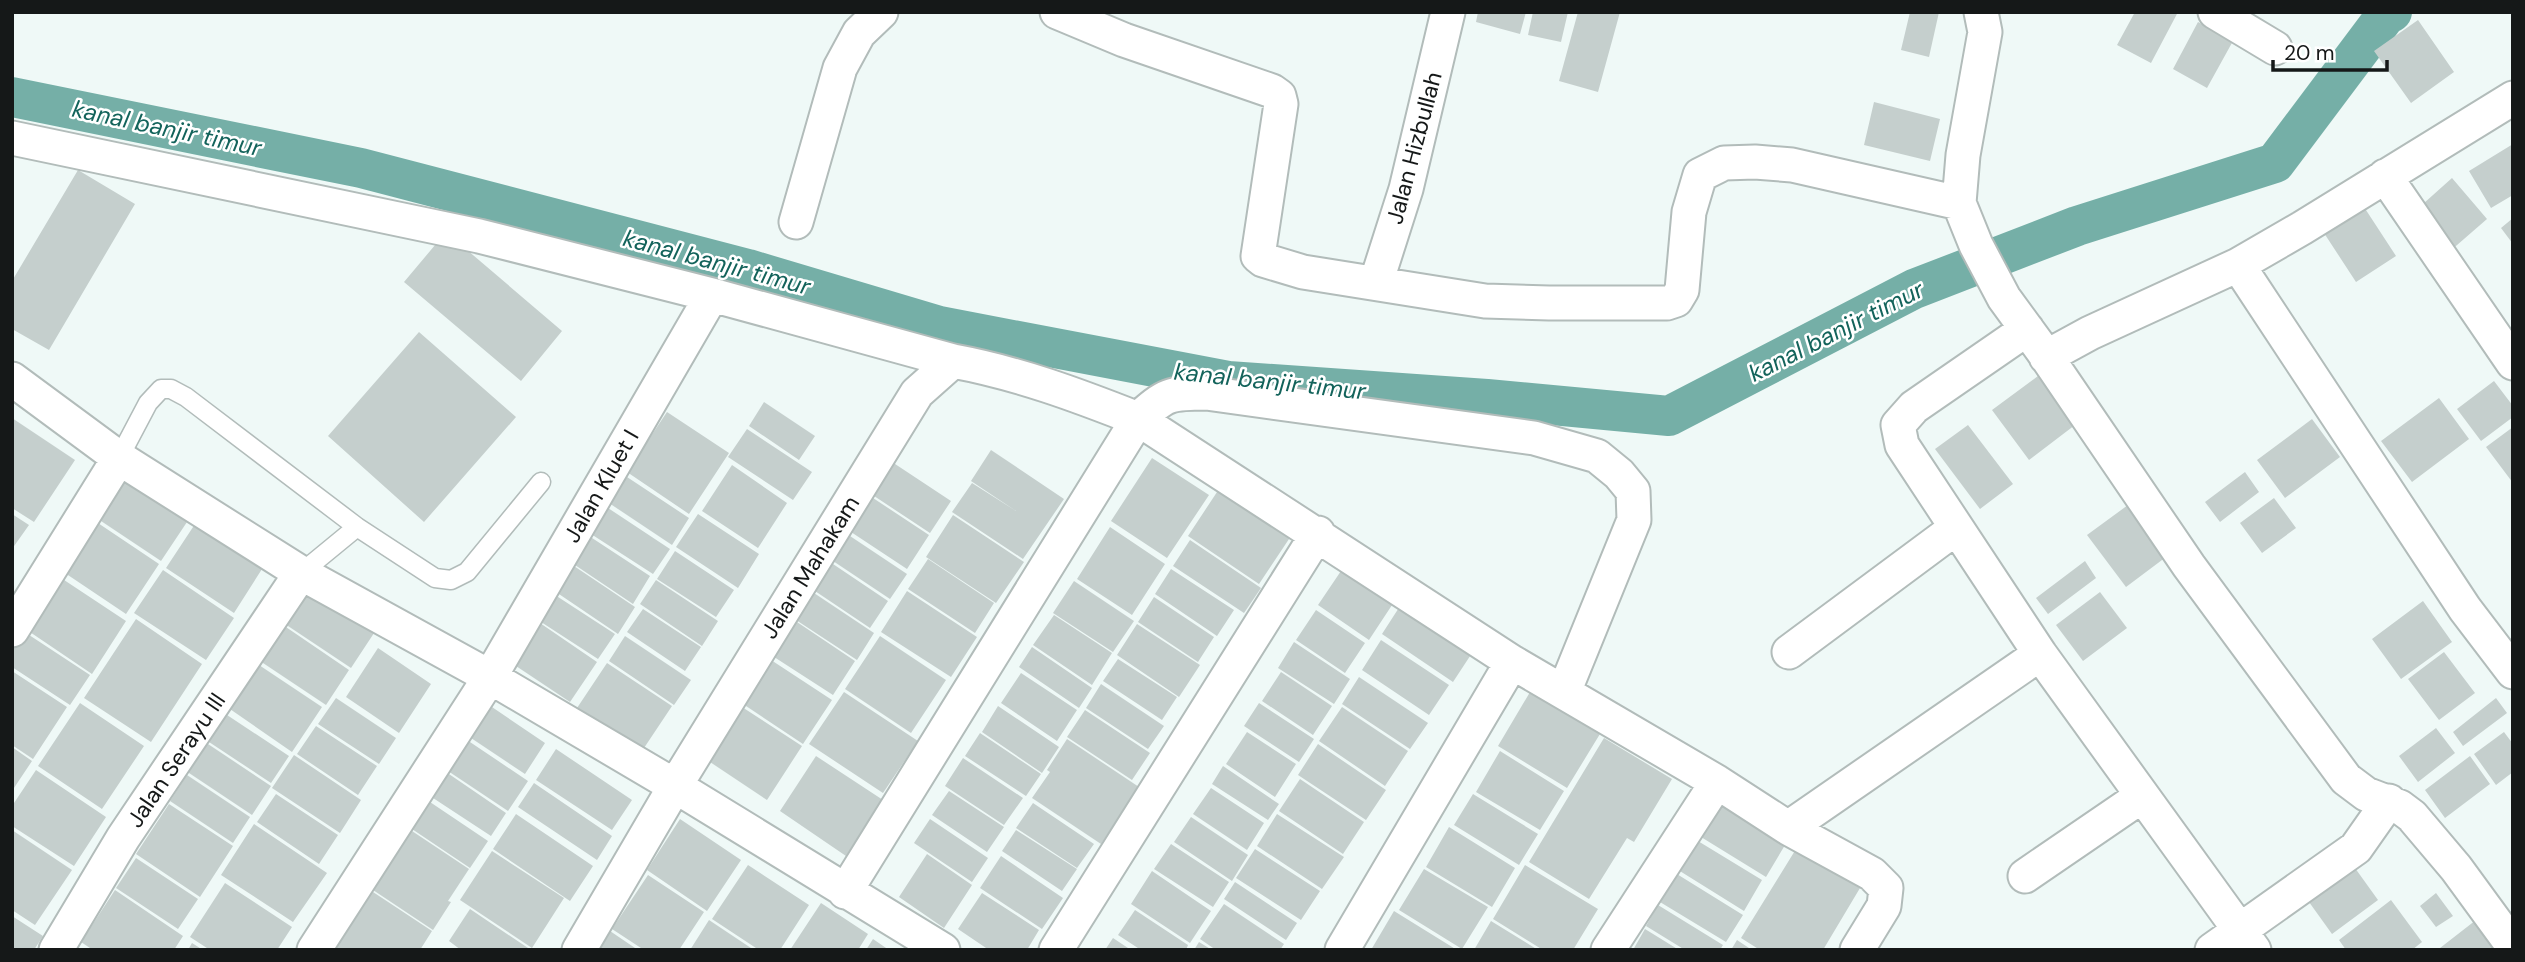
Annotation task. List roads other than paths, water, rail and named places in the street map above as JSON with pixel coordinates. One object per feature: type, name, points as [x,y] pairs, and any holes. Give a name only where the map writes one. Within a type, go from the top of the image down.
[{"type":"street","points":[[796,222],[840,68],[859,33],[881,12]]},
{"type":"street","points":[[1057,12],[1124,40],[1272,91],[1279,96],[1281,104],[1258,256],[1303,272],[1485,301],[1667,303],[1676,300],[1682,290],[1689,212],[1700,175],[1724,163],[1755,162],[1792,166],[1959,204]]},
{"type":"street","name":"Jalan Hizbullah","points":[[1376,283],[1406,189],[1448,12]]},
{"type":"street","points":[[1981,12],[1985,33],[1965,144],[1959,204],[1976,245],[2004,298],[2189,566],[2346,779],[2367,794],[2389,801],[2413,816],[2507,926]]},
{"type":"street","points":[[2216,12],[2275,48]]},
{"type":"street","points":[[2046,357],[2090,333],[2238,265],[2385,176],[2510,108]]},
{"type":"street","points":[[13,141],[479,236],[712,295],[953,361],[994,368],[1049,384],[1138,419],[1318,533],[1512,662],[1717,782],[1788,828],[1872,874],[1886,888],[1884,906],[1857,950]]},
{"type":"street","points":[[2385,176],[2513,363]]},
{"type":"street","points":[[2238,265],[2465,609],[2513,672]]},
{"type":"street","name":"Jalan Kluet I","points":[[314,950],[490,677],[712,295]]},
{"type":"street","points":[[2027,329],[1914,407],[1898,425],[1902,445],[2040,654],[2247,940]]},
{"type":"street","name":"Jalan Mahakam","points":[[579,950],[675,786],[918,393],[953,361]]},
{"type":"street","points":[[12,379],[119,458],[301,573],[490,677],[675,786],[943,950]]},
{"type":"street","points":[[845,892],[1138,419],[1162,397],[1177,393],[1206,393],[1534,438],[1597,456],[1619,474],[1633,491],[1634,520],[1564,692]]},
{"type":"street","points":[[12,629],[119,458]]},
{"type":"street","points":[[1788,653],[1956,528]]},
{"type":"street","points":[[1056,950],[1318,533]]},
{"type":"street","name":"Jalan Serayu III","points":[[56,950],[123,838],[301,573]]},
{"type":"street","points":[[1788,828],[2040,654]]},
{"type":"street","points":[[1342,950],[1512,662]]},
{"type":"street","points":[[1608,950],[1717,782]]},
{"type":"street","points":[[2025,876],[2142,796]]},
{"type":"street","points":[[2212,950],[2247,940],[2356,848],[2389,801]]},
{"type":"lane","points":[[119,458],[148,403],[160,389],[171,389],[186,397],[357,527],[435,578],[451,579],[467,572],[541,481]]},
{"type":"lane","points":[[301,573],[357,527]]},
{"type":"waterway","name":"kanal banjir timur","points":[[12,97],[361,168],[748,269],[939,326],[1228,381],[1487,399],[1669,416],[1914,289],[2077,226],[2275,163],[2386,15],[2392,12]]}]
